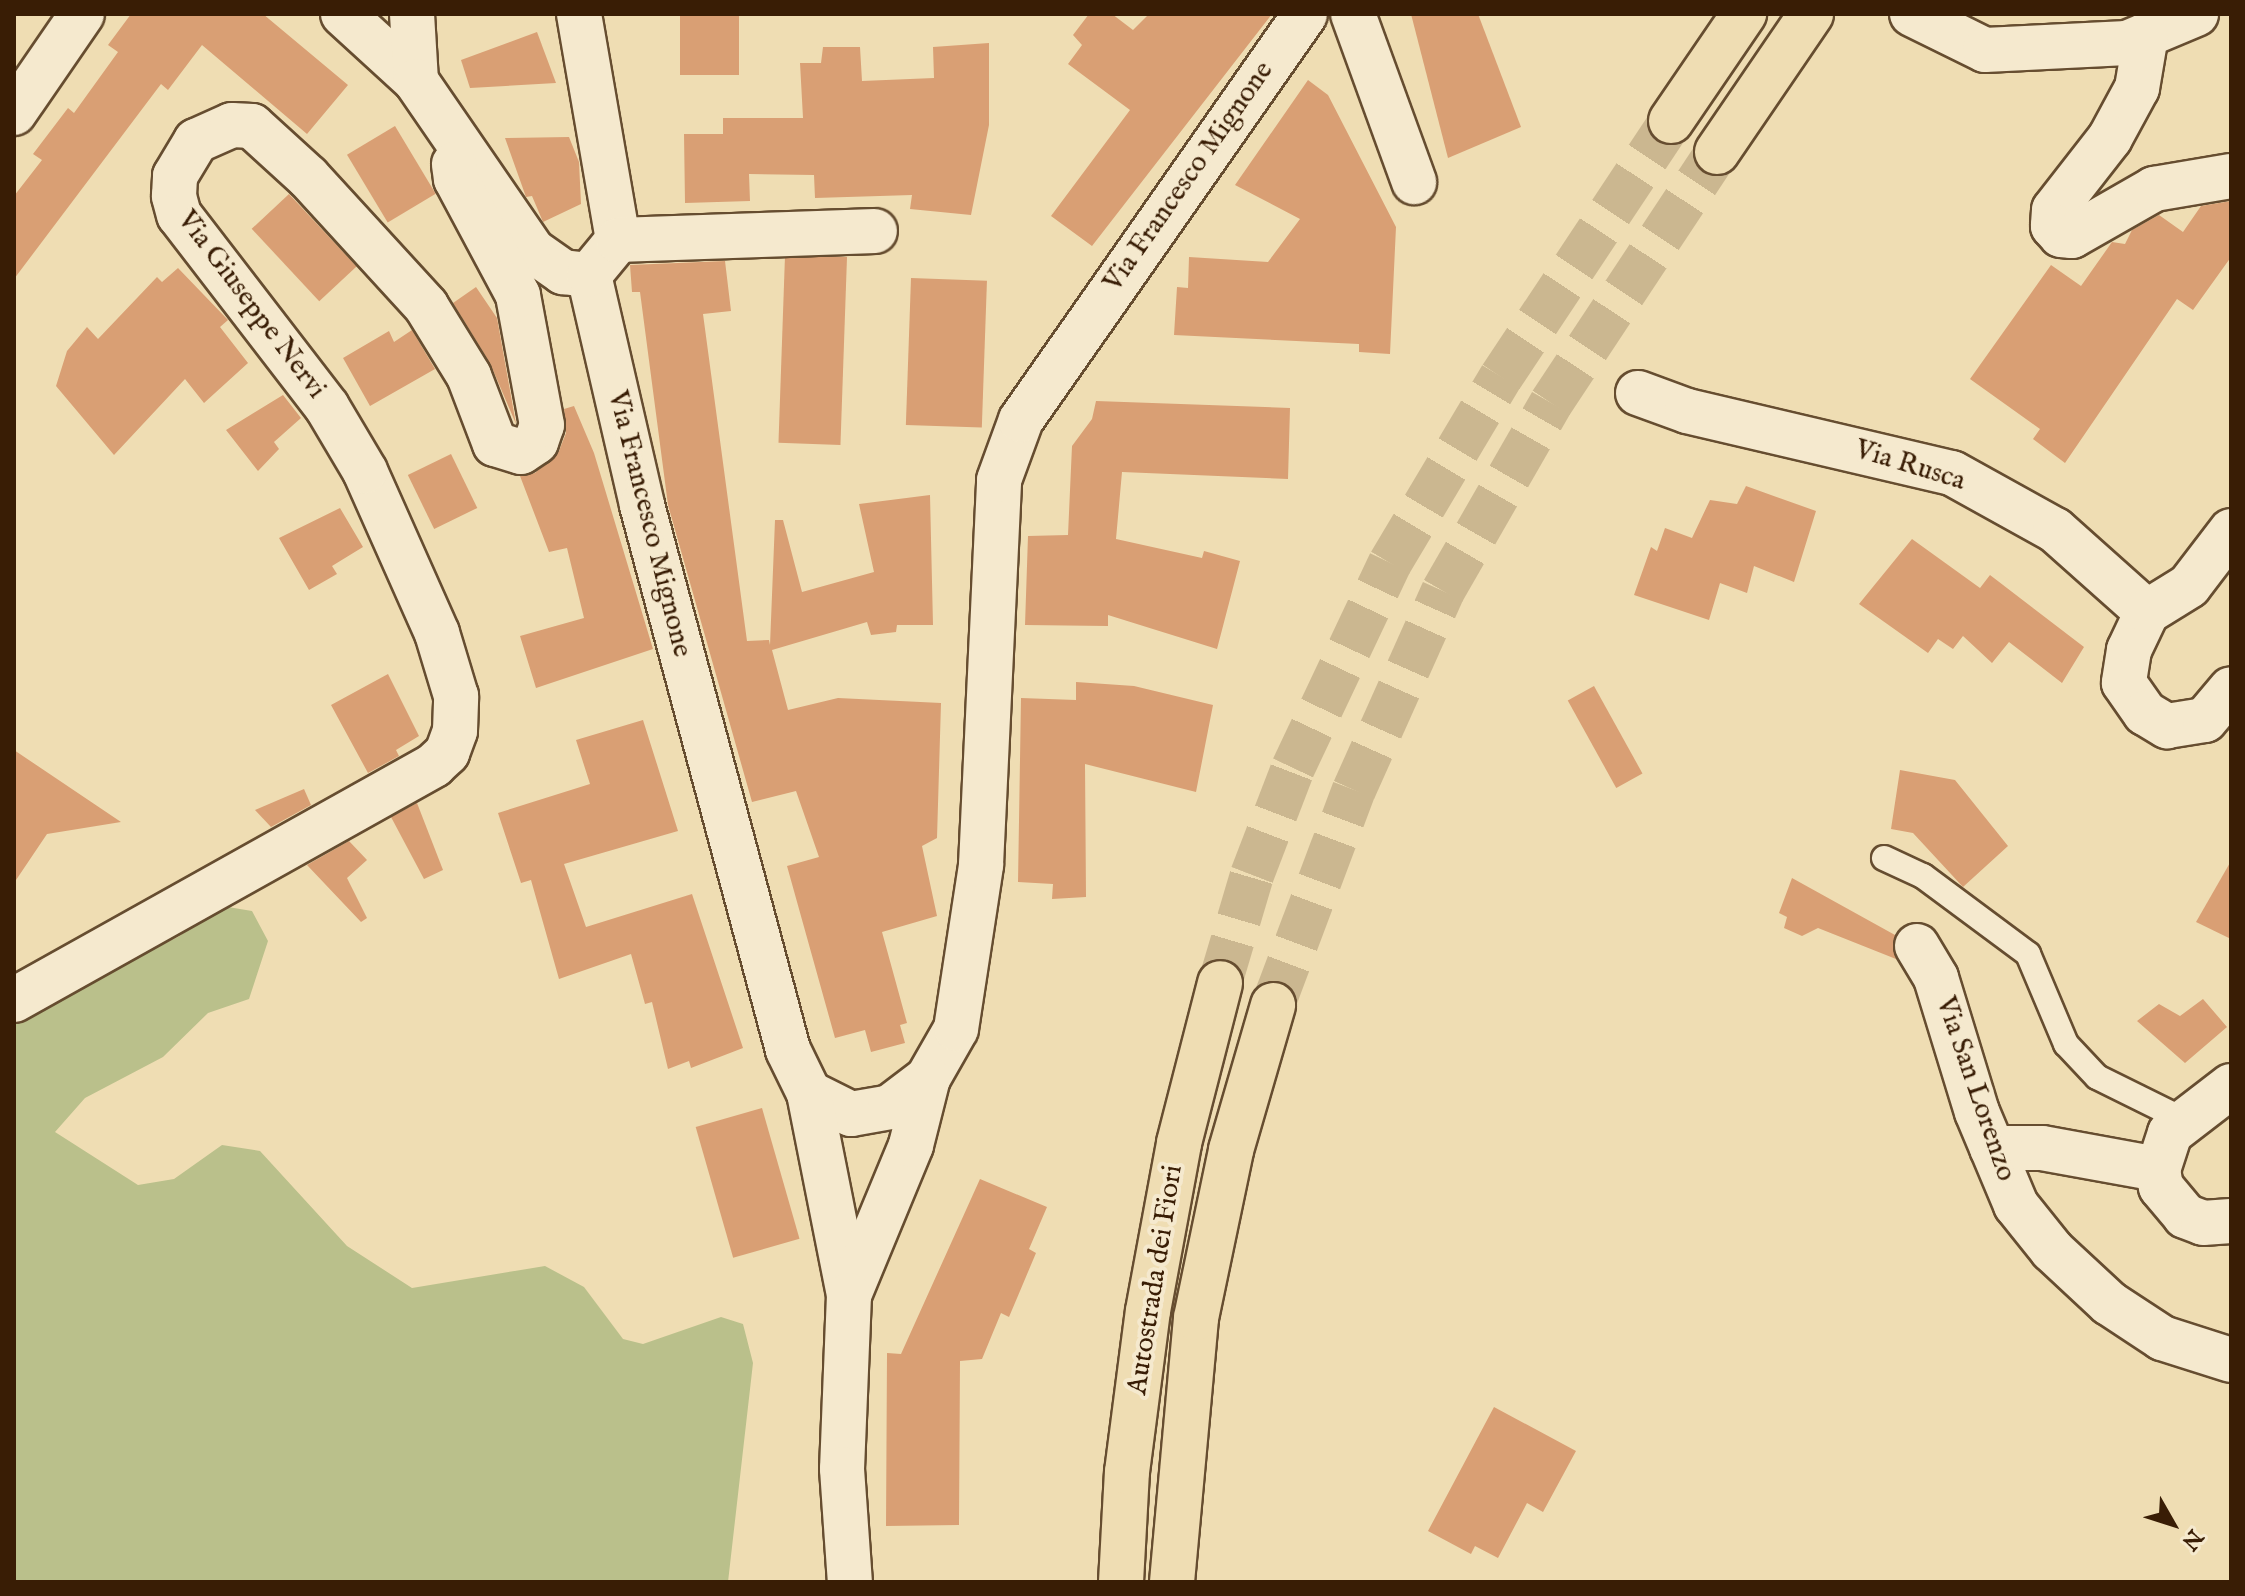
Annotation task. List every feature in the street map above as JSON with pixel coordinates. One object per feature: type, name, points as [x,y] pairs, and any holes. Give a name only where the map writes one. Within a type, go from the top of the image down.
[{"type":"highway","points":[[1671,121],[1744,14]]},
{"type":"highway","points":[[1717,152],[1811,14]]},
{"type":"highway","name":"Autostrada dei Fiori","points":[[1121,1582],[1127,1472],[1148,1311],[1179,1143],[1220,983]]},
{"type":"highway","name":"Autostrada dei Fiori","points":[[1172,1582],[1196,1318],[1231,1150],[1273,1005]]},
{"type":"street","points":[[14,113],[82,14]]},
{"type":"street","points":[[343,14],[416,81],[533,251],[563,272],[589,275],[618,240],[875,231]]},
{"type":"street","points":[[412,14],[416,81]]},
{"type":"street","points":[[579,14],[618,240]]},
{"type":"street","name":"Via Francesco Mignone","points":[[849,1295],[911,1145],[928,1078],[956,1029],[981,865],[999,480],[1021,420],[1305,14]]},
{"type":"street","points":[[1353,14],[1414,182]]},
{"type":"street","points":[[1912,14],[1985,50],[2127,43],[2196,14]]},
{"type":"street","points":[[2146,35],[2137,88],[2110,138],[2054,210],[2053,226],[2061,235],[2072,236],[2154,189],[2231,176]]},
{"type":"street","name":"Via Giuseppe Nervi","points":[[14,1000],[434,765],[447,753],[455,731],[456,696],[437,633],[365,471],[327,407],[179,215],[175,176],[196,141],[232,125],[252,126],[308,177],[426,306],[469,376],[495,444],[521,452],[536,442],[542,425],[518,295],[456,179],[451,130]]},
{"type":"street","name":"Via Francesco Mignone","points":[[589,275],[694,703],[788,1050],[809,1093],[849,1295],[842,1469],[850,1582]]},
{"type":"street","name":"Via Rusca","points":[[1638,393],[1687,411],[1952,473],[2055,530],[2147,612]]},
{"type":"street","points":[[2231,531],[2189,586],[2147,612],[2129,650],[2124,683],[2145,713],[2167,726],[2205,720],[2231,689]]},
{"type":"street","name":"Via San Lorenzo","points":[[1917,946],[1936,978],[1992,1148],[2016,1205],[2052,1250],[2109,1303],[2162,1338],[2231,1360]]},
{"type":"street","name":"Via Francesco Mignone","points":[[809,1093],[851,1114],[890,1107],[928,1078]]},
{"type":"street","points":[[2231,1086],[2170,1133],[2158,1169],[2161,1187],[2185,1216],[2203,1223],[2231,1221]]},
{"type":"street","points":[[1992,1148],[2042,1148],[2158,1169]]},
{"type":"lane","points":[[1884,858],[1923,876],[2028,954],[2066,1044],[2097,1077],[2184,1120]]},
{"type":"green space","points":[[222,906],[252,911],[268,941],[249,999],[208,1013],[163,1057],[85,1098],[55,1132],[138,1185],[174,1179],[222,1145],[260,1151],[347,1246],[412,1288],[545,1266],[584,1287],[623,1339],[643,1344],[721,1317],[743,1324],[753,1363],[728,1582],[14,1582],[14,1017],[178,937]]},
{"type":"building","points":[[131,14],[263,14],[348,85],[307,134],[202,45],[168,90],[161,84],[14,279],[14,196],[42,160],[33,154],[68,108],[74,113],[118,52],[108,45]]},
{"type":"building","points":[[680,14],[739,14],[739,75],[680,75]]},
{"type":"building","points":[[1089,14],[1112,14],[1133,30],[1149,14],[1272,14],[1092,246],[1051,216],[1130,110],[1068,64],[1082,45],[1073,35]]},
{"type":"building","points":[[1411,14],[1478,14],[1521,127],[1448,158]]},
{"type":"building","points":[[537,32],[556,83],[470,88],[461,60]]},
{"type":"building","points":[[989,43],[989,125],[971,215],[910,209],[912,195],[815,198],[814,175],[749,174],[750,201],[685,203],[684,134],[723,134],[723,118],[803,118],[800,63],[821,63],[823,47],[860,47],[862,81],[934,78],[933,47]]},
{"type":"building","points":[[1308,80],[1328,95],[1396,227],[1390,354],[1359,352],[1359,344],[1174,335],[1177,287],[1188,288],[1189,257],[1268,262],[1300,219],[1235,185]]},
{"type":"building","points":[[395,126],[436,194],[388,223],[347,155]]},
{"type":"building","points":[[569,137],[579,162],[581,204],[543,222],[532,196],[526,197],[505,138]]},
{"type":"building","points":[[289,194],[357,266],[319,301],[252,229]]},
{"type":"building","points":[[2231,201],[2231,257],[2193,310],[2177,299],[2065,463],[2033,439],[2040,429],[1970,379],[2051,265],[2081,286],[2112,242],[2125,244],[2132,230],[2159,215],[2183,232],[2201,206]]},
{"type":"building","points":[[785,255],[847,257],[840,445],[778,443]]},
{"type":"building","points":[[725,261],[731,311],[703,314],[747,641],[769,640],[770,645],[775,520],[783,520],[802,592],[874,572],[859,504],[930,495],[933,625],[897,625],[896,632],[871,635],[867,622],[772,650],[788,710],[838,698],[941,703],[937,838],[922,846],[937,916],[882,932],[907,1023],[900,1025],[905,1043],[871,1052],[865,1030],[835,1038],[787,866],[819,857],[796,791],[752,802],[668,505],[640,292],[632,292],[630,265]]},
{"type":"building","points":[[178,268],[228,320],[220,327],[248,363],[204,403],[185,379],[114,455],[56,386],[67,351],[87,327],[98,339],[157,277],[162,282]]},
{"type":"building","points":[[911,278],[987,281],[982,428],[906,425]]},
{"type":"building","points":[[476,287],[497,318],[516,424],[490,363],[453,303]]},
{"type":"building","points":[[412,330],[435,369],[370,406],[343,358],[389,331],[394,342]]},
{"type":"building","points":[[283,395],[301,418],[274,442],[279,449],[258,471],[226,430]]},
{"type":"building","points":[[1096,401],[1290,408],[1288,479],[1122,472],[1116,539],[1202,558],[1204,551],[1240,561],[1217,649],[1108,615],[1108,626],[1025,625],[1028,536],[1068,535],[1072,446],[1092,419]]},
{"type":"building","points":[[574,406],[594,453],[653,649],[536,688],[520,636],[584,618],[567,548],[549,552],[520,476],[535,473],[559,451],[566,433],[564,409]]},
{"type":"building","points":[[451,454],[477,508],[434,529],[408,475]]},
{"type":"building","points":[[1746,486],[1816,511],[1794,582],[1754,566],[1747,593],[1720,583],[1709,620],[1634,595],[1651,547],[1657,551],[1665,528],[1692,538],[1710,500],[1737,504]]},
{"type":"building","points":[[340,508],[363,547],[332,566],[337,574],[309,590],[279,538]]},
{"type":"building","points":[[1912,539],[1980,588],[1990,575],[2084,647],[2062,683],[2009,642],[1992,663],[1963,636],[1953,649],[1938,639],[1928,653],[1859,604]]},
{"type":"building","points":[[388,674],[419,736],[396,750],[399,756],[368,773],[331,705]]},
{"type":"building","points":[[1076,682],[1134,686],[1213,705],[1196,792],[1085,764],[1086,897],[1052,899],[1053,884],[1018,882],[1021,698],[1076,700]]},
{"type":"building","points":[[1594,686],[1642,773],[1616,788],[1568,701]]},
{"type":"building","points":[[643,720],[678,831],[564,864],[586,927],[692,894],[743,1048],[691,1068],[689,1061],[668,1069],[652,1002],[645,1004],[631,954],[559,979],[531,880],[521,883],[498,813],[590,784],[576,740]]},
{"type":"building","points":[[14,750],[121,822],[47,834],[14,883]]},
{"type":"building","points":[[1900,770],[1955,780],[2008,846],[1963,887],[1913,833],[1891,829]]},
{"type":"building","points":[[304,789],[311,805],[271,827],[255,810]]},
{"type":"building","points":[[417,803],[443,870],[424,879],[391,817]]},
{"type":"building","points":[[349,841],[367,860],[347,878],[367,918],[361,922],[307,865]]},
{"type":"building","points":[[2231,861],[2231,939],[2196,922]]},
{"type":"building","points":[[1792,878],[1895,935],[1896,959],[1818,928],[1802,936],[1784,928],[1787,917],[1779,913]]},
{"type":"building","points":[[2203,999],[2227,1027],[2185,1063],[2137,1021],[2159,1004],[2180,1016]]},
{"type":"building","points":[[762,1108],[799,1239],[733,1258],[696,1127]]},
{"type":"building","points":[[980,1179],[1047,1207],[1029,1249],[1036,1253],[1009,1317],[1001,1313],[982,1359],[960,1361],[959,1525],[886,1526],[887,1353],[901,1354]]},
{"type":"building","points":[[1494,1407],[1576,1451],[1543,1512],[1527,1503],[1498,1558],[1475,1546],[1471,1554],[1428,1531]]},
{"type":"tunnel","points":[[1220,983],[1252,875],[1293,768],[1390,563],[1501,377],[1671,121]]},
{"type":"tunnel","points":[[1273,1005],[1354,790],[1443,591],[1551,403],[1717,152]]}]
